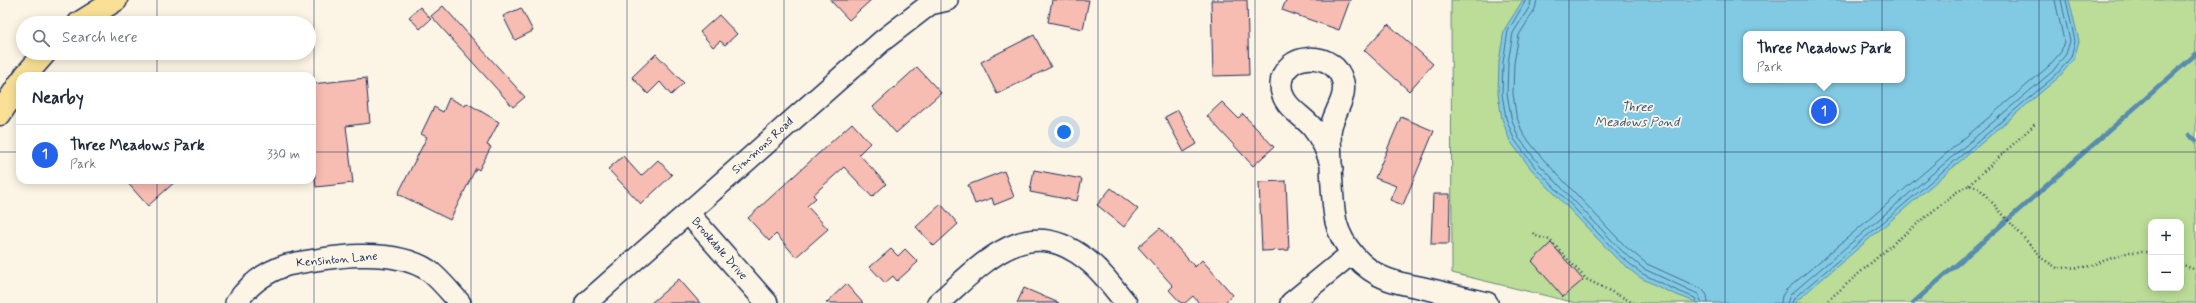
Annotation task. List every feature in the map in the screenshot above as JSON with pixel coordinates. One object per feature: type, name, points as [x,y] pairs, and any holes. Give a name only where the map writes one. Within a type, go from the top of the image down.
[{"type":"highway","points":[[90,16],[116,0]]},
{"type":"highway","points":[[28,72],[39,60]]},
{"type":"highway","points":[[0,114],[16,90]]},
{"type":"street","name":"Simmons Road","points":[[586,303],[882,41],[930,4],[947,0]]},
{"type":"street","points":[[1332,168],[1326,148],[1312,127],[1291,108],[1282,94],[1282,78],[1285,72],[1300,61],[1312,58],[1325,60],[1339,74],[1343,82],[1342,98],[1331,126],[1332,168],[1336,222],[1342,237],[1352,253],[1371,271],[1387,279],[1487,303]]},
{"type":"street","name":"Brookdale Drive","points":[[688,213],[766,303]]},
{"type":"street","points":[[938,303],[992,256],[1012,245],[1035,240],[1058,244],[1079,254],[1089,261],[1126,303]]},
{"type":"street","points":[[1291,303],[1352,253]]},
{"type":"street","name":"Kensinton Lane","points":[[236,303],[253,283],[274,269],[287,265],[370,256],[394,257],[417,264],[438,278],[460,303]]},
{"type":"path","points":[[1825,303],[1895,242],[1955,193],[1969,185],[2035,124]]},
{"type":"path","points":[[1969,185],[1979,188],[2043,259],[2057,268],[2086,267],[2129,252],[2148,252]]},
{"type":"path","points":[[1534,233],[1536,236],[1550,240],[1586,279],[1634,303]]},
{"type":"path","points":[[2184,265],[2196,270]]},
{"type":"green space","points":[[1451,0],[2196,0],[2196,303],[1576,303],[1452,273]]},
{"type":"water","name":"Three Meadows Pond","points":[[1523,0],[2069,0],[2079,41],[2074,59],[2059,77],[1794,303],[1698,303],[1669,292],[1639,277],[1616,258],[1532,170],[1510,141],[1502,119],[1498,94],[1499,62],[1504,30]]},
{"type":"building","points":[[830,0],[871,0],[849,20]]},
{"type":"building","points":[[1052,0],[1089,0],[1083,29],[1048,22]]},
{"type":"building","points":[[1211,0],[1247,0],[1249,75],[1213,76]]},
{"type":"building","points":[[1286,0],[1350,0],[1339,30],[1282,10]]},
{"type":"building","points":[[443,6],[525,97],[513,107],[431,16]]},
{"type":"building","points":[[420,7],[431,19],[420,29],[409,17]]},
{"type":"building","points":[[521,8],[533,31],[515,40],[503,16]]},
{"type":"building","points":[[719,15],[737,34],[725,45],[720,41],[713,47],[700,32]]},
{"type":"building","points":[[1388,24],[1433,64],[1409,91],[1364,50]]},
{"type":"building","points":[[1034,35],[1051,67],[997,94],[981,62]]},
{"type":"building","points":[[656,54],[684,83],[671,95],[660,82],[648,94],[632,77]]},
{"type":"building","points":[[917,67],[941,93],[896,133],[873,107]]},
{"type":"building","points":[[366,78],[370,123],[346,126],[353,183],[316,187],[316,84]]},
{"type":"building","points":[[449,98],[465,106],[467,103],[499,122],[487,145],[491,147],[479,170],[476,168],[450,220],[398,194],[427,137],[421,134],[434,107],[443,112]]},
{"type":"building","points":[[1222,102],[1238,118],[1243,114],[1274,147],[1253,166],[1207,116]]},
{"type":"building","points":[[1178,110],[1197,144],[1184,152],[1165,117]]},
{"type":"building","points":[[1401,117],[1434,131],[1403,205],[1390,200],[1396,186],[1375,178]]},
{"type":"building","points":[[852,123],[870,143],[859,154],[886,184],[872,197],[844,167],[813,195],[816,198],[807,206],[828,229],[796,257],[776,234],[769,241],[748,218]]},
{"type":"building","points":[[623,156],[641,176],[658,160],[672,175],[641,204],[608,169]]},
{"type":"building","points":[[1034,170],[1082,179],[1077,201],[1030,192]]},
{"type":"building","points":[[1004,171],[1014,197],[994,205],[992,198],[975,204],[968,185]]},
{"type":"building","points":[[1286,181],[1289,250],[1262,251],[1259,182]]},
{"type":"building","points":[[129,184],[173,184],[148,206]]},
{"type":"building","points":[[1111,188],[1138,209],[1124,227],[1097,205]]},
{"type":"building","points":[[1433,194],[1450,194],[1449,244],[1431,244]]},
{"type":"building","points":[[941,204],[958,224],[934,246],[916,227]]},
{"type":"building","points":[[1160,228],[1195,267],[1202,260],[1233,295],[1224,303],[1199,303],[1193,296],[1185,303],[1181,303],[1169,290],[1173,286],[1138,247]]},
{"type":"building","points":[[1551,243],[1583,280],[1563,297],[1532,261]]},
{"type":"building","points":[[891,249],[898,256],[905,249],[918,262],[897,281],[893,276],[885,283],[870,267]]},
{"type":"building","points":[[679,279],[700,303],[651,303]]},
{"type":"building","points":[[846,284],[863,303],[826,303]]},
{"type":"building","points":[[1024,288],[1059,303],[1017,303]]},
{"type":"waterway","points":[[1913,303],[2196,54]]},
{"type":"waterway","points":[[2189,135],[2196,140]]},
{"type":"place","name":"Three Meadows Park","points":[[1824,111]]}]
